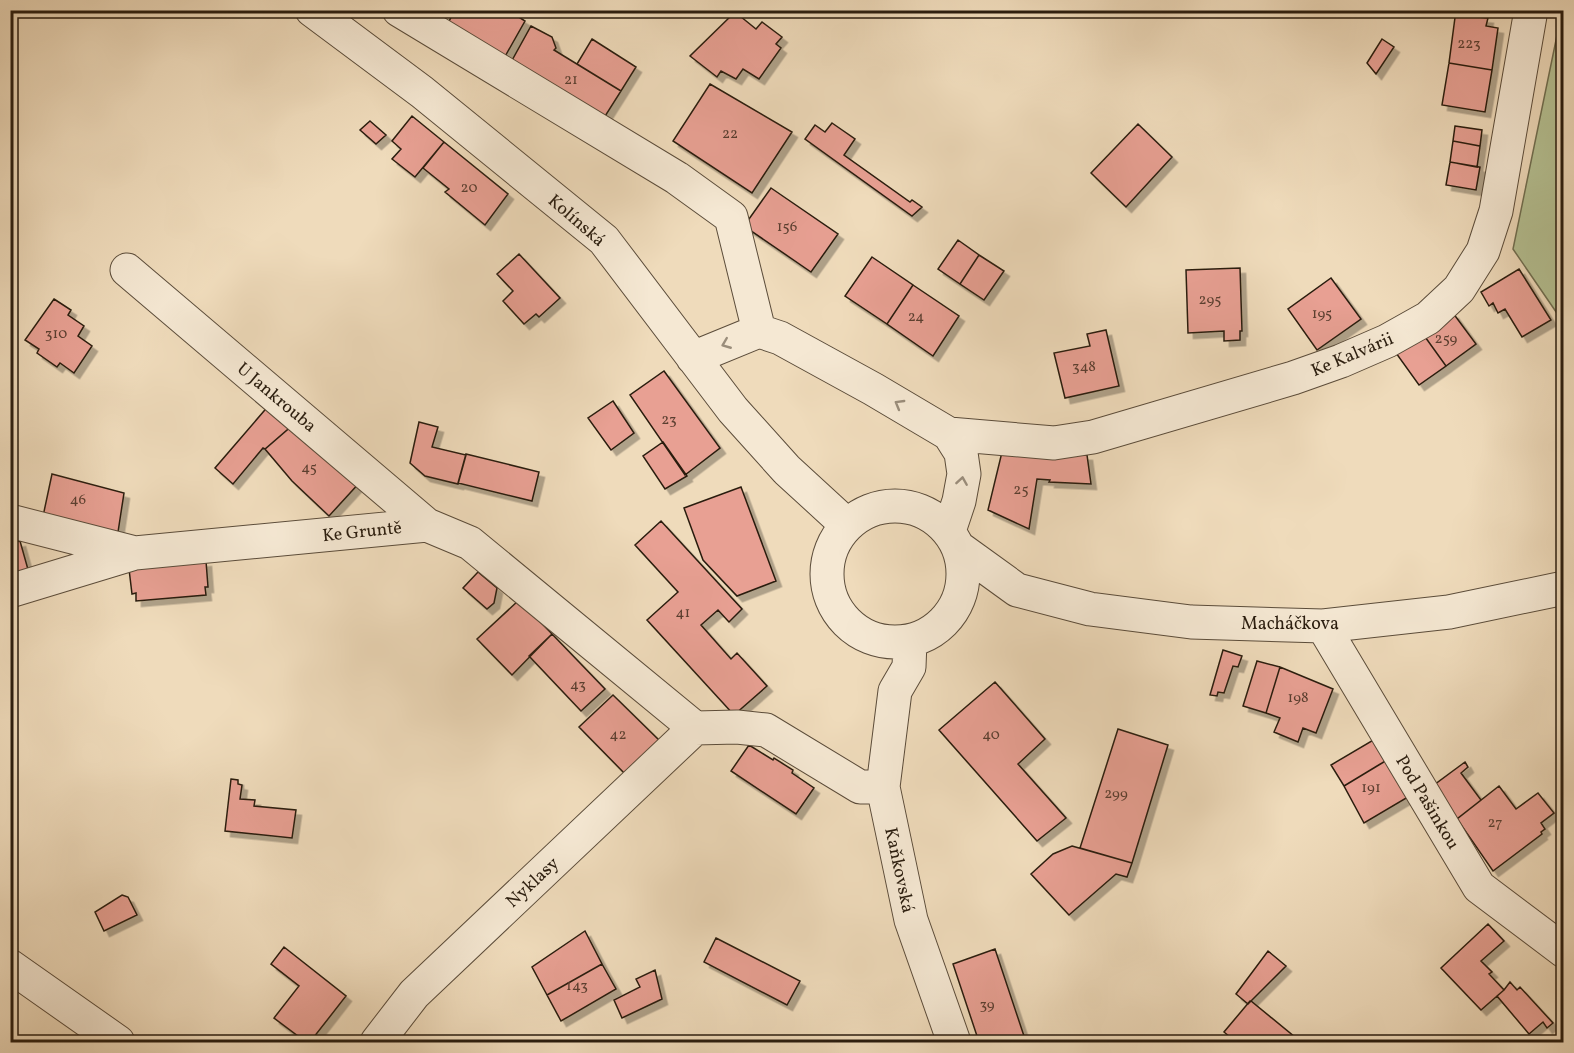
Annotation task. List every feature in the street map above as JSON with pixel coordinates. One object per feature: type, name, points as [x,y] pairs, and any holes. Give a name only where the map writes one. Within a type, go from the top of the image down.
[{"type":"street","name":"Kolínská","points":[[312,10],[422,92],[604,240],[733,410],[787,470],[847,525]]},
{"type":"street","points":[[399,10],[677,178],[731,218],[759,331]]},
{"type":"street","name":"Ke Kalvárii","points":[[949,434],[1054,443],[1093,437],[1341,362],[1387,341],[1428,318],[1459,289],[1483,251],[1496,211],[1531,10]]},
{"type":"street","name":"U Jankrouba","points":[[127,270],[427,525]]},
{"type":"street","points":[[693,358],[759,331],[780,338],[949,434],[961,453],[964,474],[954,539],[963,566],[963,586],[957,605],[945,621],[929,634],[910,641],[889,643],[868,638],[849,625],[836,608],[828,587],[827,565],[833,543],[847,525],[862,514],[880,507],[900,505],[918,509],[935,518],[954,539],[1017,590]]},
{"type":"street","name":"Ke Gruntě","points":[[10,521],[135,553]]},
{"type":"street","name":"Ke Gruntě","points":[[10,591],[135,553],[427,525],[470,543],[695,728]]},
{"type":"street","name":"Macháčkova","points":[[1017,590],[1090,609],[1191,622],[1323,626],[1449,612],[1563,588]]},
{"type":"street","points":[[957,605],[1017,590]]},
{"type":"street","name":"Pod Pašinkou","points":[[1323,626],[1479,887],[1563,951]]},
{"type":"street","points":[[868,638],[895,692]]},
{"type":"street","points":[[895,692],[909,667],[910,641]]},
{"type":"street","name":"Kaňkovská","points":[[895,692],[883,787],[911,920],[954,1042]]},
{"type":"street","points":[[695,728],[766,730],[860,787],[883,787]]},
{"type":"street","name":"Nyklasy","points":[[377,1042],[414,994],[695,728]]},
{"type":"street","points":[[10,966],[118,1042]]},
{"type":"green space","points":[[1562,11],[1564,11],[1563,322],[1513,249]]},
{"type":"building","points":[[455,10],[508,10],[525,21],[503,60],[446,27]]},
{"type":"building","points":[[1456,10],[1479,13],[1479,17],[1488,18],[1486,26],[1498,28],[1492,70],[1449,63]]},
{"type":"building","points":[[735,12],[756,29],[762,22],[782,37],[776,44],[781,48],[759,79],[743,69],[736,79],[721,71],[717,77],[690,56]]},
{"type":"building","points":[[531,26],[552,37],[556,48],[554,50],[621,91],[602,121],[510,64]]},
{"type":"building","points":[[592,39],[636,67],[621,91],[577,64]]},
{"type":"building","points":[[1382,39],[1394,47],[1376,74],[1367,63]]},
{"type":"building","points":[[1449,63],[1492,70],[1485,112],[1442,105]]},
{"type":"building","points":[[710,84],[792,132],[752,193],[673,141]]},
{"type":"building","points":[[412,116],[444,142],[415,177],[392,159],[401,149],[392,141]]},
{"type":"building","points":[[370,121],[386,135],[376,144],[360,130]]},
{"type":"building","points":[[832,123],[855,139],[844,155],[910,202],[912,200],[922,207],[912,216],[805,139],[815,125],[825,132]]},
{"type":"building","points":[[1138,124],[1172,157],[1126,207],[1091,173]]},
{"type":"building","points":[[1455,126],[1482,130],[1480,146],[1453,141]]},
{"type":"building","points":[[1453,141],[1480,146],[1477,167],[1450,162]]},
{"type":"building","points":[[444,142],[508,194],[485,225],[445,192],[449,189],[423,168]]},
{"type":"building","points":[[1450,162],[1480,167],[1476,190],[1446,185]]},
{"type":"building","points":[[771,188],[838,234],[811,272],[744,226]]},
{"type":"building","points":[[958,240],[979,255],[960,284],[938,269]]},
{"type":"building","points":[[519,254],[560,298],[539,317],[536,314],[524,324],[503,301],[513,291],[497,274]]},
{"type":"building","points":[[979,255],[1004,271],[984,300],[960,284]]},
{"type":"building","points":[[872,257],[913,285],[887,324],[845,296]]},
{"type":"building","points":[[1240,268],[1242,331],[1240,331],[1240,340],[1224,341],[1224,331],[1188,333],[1186,270]]},
{"type":"building","points":[[1519,269],[1551,320],[1522,337],[1505,309],[1498,313],[1493,303],[1489,306],[1481,292]]},
{"type":"building","points":[[1331,278],[1361,319],[1317,350],[1288,309]]},
{"type":"building","points":[[913,285],[959,316],[933,356],[887,324]]},
{"type":"building","points":[[54,299],[71,310],[68,315],[84,326],[78,336],[92,346],[74,373],[60,363],[57,367],[37,353],[39,349],[25,340]]},
{"type":"building","points":[[1453,313],[1476,344],[1446,366],[1423,334]]},
{"type":"building","points":[[1106,330],[1119,386],[1065,398],[1054,353],[1090,346],[1087,334]]},
{"type":"building","points":[[1423,334],[1446,366],[1419,385],[1396,353]]},
{"type":"building","points":[[664,371],[720,448],[685,475],[630,395]]},
{"type":"building","points":[[613,401],[634,433],[611,450],[588,418]]},
{"type":"building","points":[[270,404],[294,424],[265,449],[263,448],[233,484],[215,468]]},
{"type":"building","points":[[419,422],[438,427],[432,447],[466,455],[458,484],[425,476],[410,463]]},
{"type":"building","points":[[294,424],[361,481],[329,516],[292,481],[265,449]]},
{"type":"building","points":[[663,442],[687,476],[665,489],[643,456]]},
{"type":"building","points":[[1002,452],[1087,455],[1091,484],[1049,482],[1050,480],[1037,479],[1029,529],[988,510]]},
{"type":"building","points":[[466,454],[539,472],[532,501],[458,483]]},
{"type":"building","points":[[52,474],[124,493],[118,532],[42,521]]},
{"type":"building","points":[[741,487],[776,581],[737,596],[703,560],[684,508]]},
{"type":"building","points":[[661,521],[742,609],[729,622],[718,610],[701,625],[731,659],[737,653],[767,686],[734,715],[647,620],[678,592],[635,545]]},
{"type":"building","points":[[20,541],[29,573],[10,579],[10,543]]},
{"type":"building","points":[[206,561],[208,587],[205,587],[206,595],[136,601],[136,593],[132,594],[129,569]]},
{"type":"building","points":[[478,572],[497,588],[494,603],[487,609],[463,588]]},
{"type":"building","points":[[519,600],[552,634],[512,675],[477,639]]},
{"type":"building","points":[[552,634],[605,689],[581,711],[529,656]]},
{"type":"building","points":[[1223,650],[1242,656],[1238,667],[1233,666],[1224,693],[1218,692],[1217,696],[1210,695]]},
{"type":"building","points":[[1257,661],[1280,667],[1266,713],[1243,706]]},
{"type":"building","points":[[1280,667],[1333,689],[1316,733],[1303,728],[1298,742],[1274,732],[1280,718],[1266,713]]},
{"type":"building","points":[[995,682],[1045,739],[1018,764],[1066,818],[1037,841],[939,730]]},
{"type":"building","points":[[613,695],[663,744],[628,777],[579,727]]},
{"type":"building","points":[[1118,729],[1168,745],[1132,863],[1080,848]]},
{"type":"building","points":[[1375,739],[1387,760],[1344,786],[1331,765]]},
{"type":"building","points":[[749,745],[793,770],[792,773],[814,788],[796,814],[731,771]]},
{"type":"building","points":[[1387,760],[1408,797],[1364,823],[1344,786]]},
{"type":"building","points":[[1465,762],[1468,767],[1461,773],[1481,800],[1457,819],[1434,785]]},
{"type":"building","points":[[231,779],[238,780],[238,784],[242,785],[240,799],[255,800],[254,806],[296,810],[292,838],[225,831]]},
{"type":"building","points":[[1499,786],[1516,809],[1538,793],[1554,813],[1541,823],[1545,829],[1541,832],[1542,834],[1493,871],[1457,819]]},
{"type":"building","points":[[1072,846],[1132,863],[1127,877],[1116,874],[1069,915],[1031,874],[1053,854]]},
{"type":"building","points":[[122,895],[128,897],[137,915],[104,931],[95,912]]},
{"type":"building","points":[[1488,924],[1504,941],[1481,961],[1492,972],[1489,974],[1504,990],[1481,1010],[1441,968]]},
{"type":"building","points":[[585,931],[602,964],[547,995],[532,967]]},
{"type":"building","points":[[716,938],[800,981],[787,1005],[704,962]]},
{"type":"building","points":[[284,947],[346,996],[310,1042],[306,1042],[274,1018],[299,986],[271,964]]},
{"type":"building","points":[[995,949],[1026,1042],[979,1042],[953,964]]},
{"type":"building","points":[[1268,951],[1286,966],[1248,1004],[1236,994]]},
{"type":"building","points":[[602,964],[616,989],[561,1021],[547,995]]},
{"type":"building","points":[[655,970],[662,999],[622,1018],[614,1000],[640,987],[636,979]]},
{"type":"building","points":[[1510,982],[1517,990],[1520,987],[1553,1023],[1547,1028],[1543,1022],[1529,1034],[1497,996]]},
{"type":"building","points":[[1250,1001],[1301,1042],[1236,1042],[1224,1032]]}]
